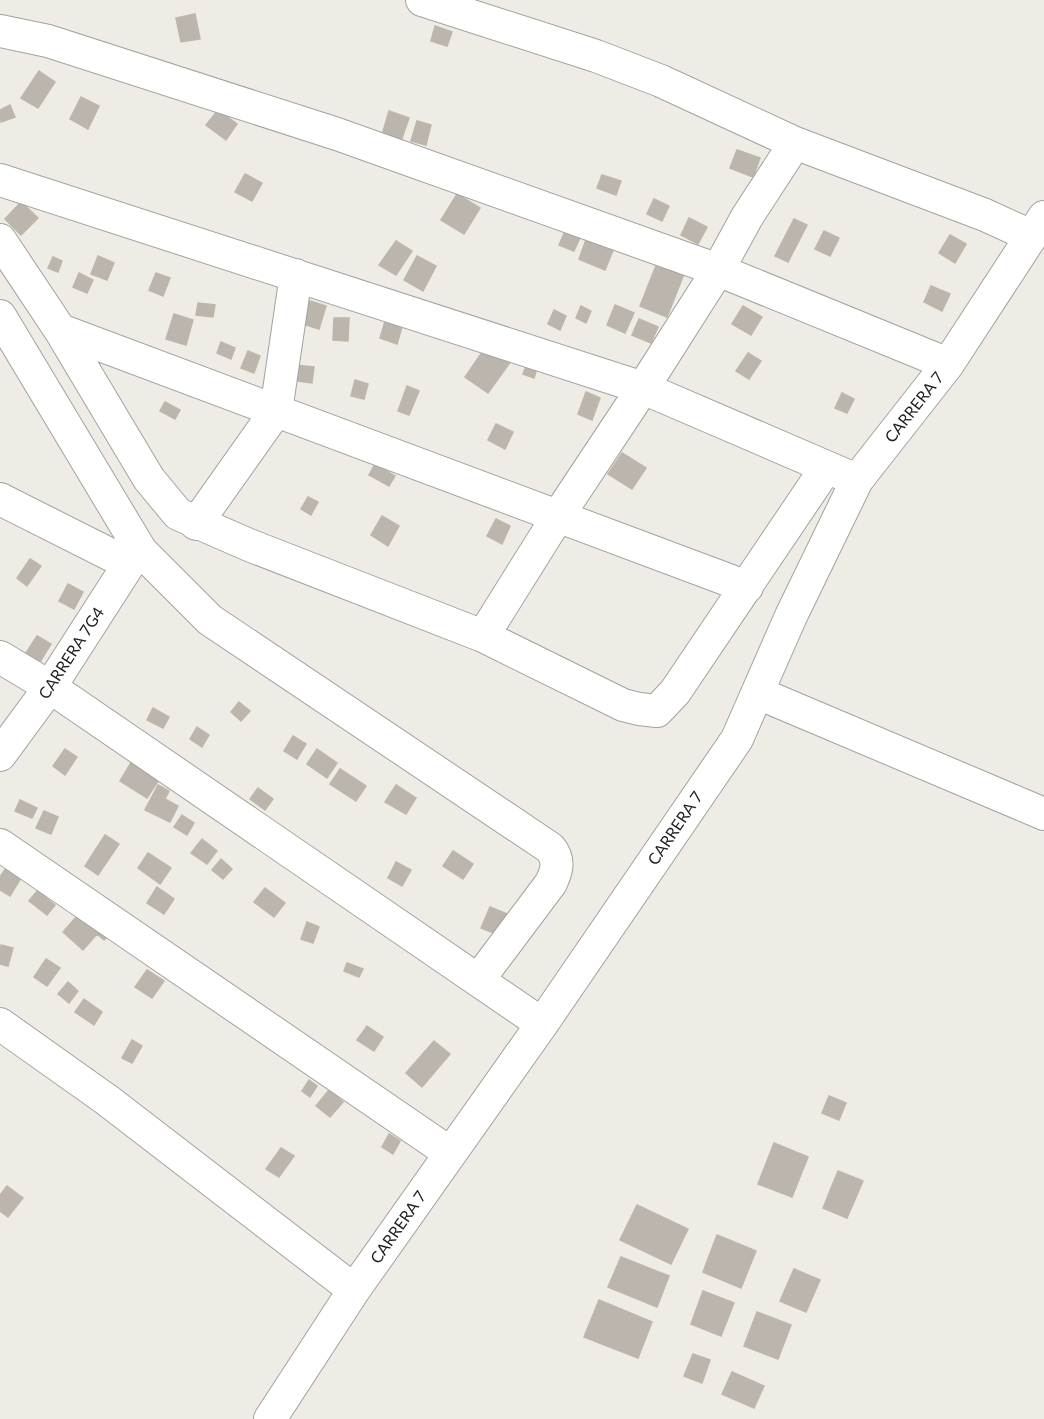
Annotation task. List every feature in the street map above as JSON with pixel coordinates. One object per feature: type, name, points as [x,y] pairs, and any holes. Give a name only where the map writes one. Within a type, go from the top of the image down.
[{"type":"street","points":[[422,0],[596,56],[661,81],[795,143],[985,215],[1037,227]]},
{"type":"street","points":[[0,31],[48,41],[337,134],[718,270],[948,364]]},
{"type":"street","points":[[483,636],[718,270],[747,217],[795,143]]},
{"type":"street","points":[[0,180],[643,388],[857,480]]},
{"type":"street","name":"CARRERA 7","points":[[270,1419],[354,1290],[542,1024],[737,739],[791,616],[857,480],[948,364],[1037,227]]},
{"type":"street","points":[[0,240],[60,330],[149,479],[177,514],[196,524],[483,636],[623,705],[657,711],[675,692],[826,468]]},
{"type":"street","points":[[196,524],[276,411],[296,275]]},
{"type":"street","points":[[0,316],[9,340],[135,558]]},
{"type":"street","points":[[60,330],[747,587]]},
{"type":"street","points":[[0,499],[135,558],[238,640],[550,848],[556,855],[557,869],[551,883],[478,979]]},
{"type":"street","name":"CARRERA 7G4","points":[[0,755],[50,687],[135,558]]},
{"type":"street","points":[[0,657],[50,687],[542,1024]]},
{"type":"street","points":[[758,693],[1044,814]]},
{"type":"street","points":[[0,845],[450,1153]]},
{"type":"street","points":[[0,1024],[107,1100],[354,1290]]},
{"type":"building","points":[[195,14],[200,39],[181,42],[176,18]]},
{"type":"building","points":[[435,26],[452,32],[447,46],[431,41]]},
{"type":"building","points":[[39,71],[55,82],[38,108],[21,98]]},
{"type":"building","points":[[81,97],[99,106],[88,129],[70,119]]},
{"type":"building","points":[[10,105],[15,117],[1,122],[0,110]]},
{"type":"building","points":[[218,110],[237,124],[226,140],[206,125]]},
{"type":"building","points":[[389,111],[409,118],[401,141],[382,135]]},
{"type":"building","points":[[417,121],[431,125],[426,145],[411,141]]},
{"type":"building","points":[[737,150],[760,158],[753,177],[730,168]]},
{"type":"building","points":[[245,174],[262,183],[252,201],[235,192]]},
{"type":"building","points":[[602,175],[621,181],[616,195],[597,188]]},
{"type":"building","points":[[457,194],[480,208],[464,234],[441,220]]},
{"type":"building","points":[[654,199],[669,206],[662,221],[647,214]]},
{"type":"building","points":[[21,202],[38,218],[21,235],[5,219]]},
{"type":"building","points":[[689,218],[707,227],[698,244],[681,235]]},
{"type":"building","points":[[794,219],[807,225],[788,262],[775,256]]},
{"type":"building","points":[[567,227],[582,233],[574,251],[559,245]]},
{"type":"building","points":[[824,231],[839,238],[830,256],[815,249]]},
{"type":"building","points":[[950,235],[966,244],[955,263],[939,253]]},
{"type":"building","points":[[587,237],[614,248],[605,270],[579,259]]},
{"type":"building","points":[[396,241],[412,251],[396,275],[379,265]]},
{"type":"building","points":[[98,256],[114,263],[107,280],[91,274]]},
{"type":"building","points":[[417,256],[436,266],[423,291],[404,280]]},
{"type":"building","points":[[53,257],[62,261],[58,272],[48,268]]},
{"type":"building","points":[[657,263],[684,274],[667,317],[640,306]]},
{"type":"building","points":[[79,273],[93,280],[87,293],[73,287]]},
{"type":"building","points":[[156,273],[170,278],[163,296],[149,290]]},
{"type":"building","points":[[931,286],[950,294],[942,311],[924,302]]},
{"type":"building","points":[[310,301],[326,306],[319,329],[303,324]]},
{"type":"building","points":[[198,303],[215,305],[213,317],[196,315]]},
{"type":"building","points":[[615,305],[634,313],[625,333],[607,325]]},
{"type":"building","points":[[581,306],[591,311],[586,323],[576,318]]},
{"type":"building","points":[[743,306],[762,317],[751,335],[732,324]]},
{"type":"building","points":[[554,310],[566,316],[560,330],[548,324]]},
{"type":"building","points":[[174,314],[193,320],[186,345],[166,339]]},
{"type":"building","points":[[387,315],[404,320],[397,344],[380,338]]},
{"type":"building","points":[[334,318],[349,318],[348,341],[333,340]]},
{"type":"building","points":[[639,319],[658,327],[651,343],[632,335]]},
{"type":"building","points":[[221,342],[235,348],[231,359],[217,353]]},
{"type":"building","points":[[487,345],[511,361],[488,393],[465,377]]},
{"type":"building","points":[[248,351],[260,356],[254,373],[241,368]]},
{"type":"building","points":[[748,353],[761,361],[749,379],[736,371]]},
{"type":"building","points":[[528,362],[538,365],[534,378],[523,374]]},
{"type":"building","points":[[293,365],[314,367],[312,383],[291,380]]},
{"type":"building","points":[[355,380],[368,384],[364,399],[351,396]]},
{"type":"building","points":[[407,386],[419,391],[409,415],[398,411]]},
{"type":"building","points":[[586,392],[600,398],[592,420],[578,414]]},
{"type":"building","points":[[842,393],[854,399],[847,413],[835,408]]},
{"type":"building","points":[[165,402],[180,410],[175,419],[160,411]]},
{"type":"building","points":[[496,424],[513,432],[505,449],[488,440]]},
{"type":"building","points":[[622,453],[646,468],[632,489],[608,474]]},
{"type":"building","points":[[375,464],[395,476],[389,486],[369,475]]},
{"type":"building","points":[[308,497],[318,502],[311,515],[301,509]]},
{"type":"building","points":[[382,516],[399,526],[388,546],[371,535]]},
{"type":"building","points":[[496,519],[510,526],[502,544],[487,536]]},
{"type":"building","points":[[30,559],[41,566],[27,586],[17,578]]},
{"type":"building","points":[[68,584],[83,592],[74,609],[59,601]]},
{"type":"building","points":[[37,636],[51,644],[40,662],[26,653]]},
{"type":"building","points":[[239,702],[250,711],[241,721],[231,712]]},
{"type":"building","points":[[153,708],[169,717],[163,728],[147,720]]},
{"type":"building","points":[[197,727],[209,735],[202,747],[190,739]]},
{"type":"building","points":[[293,736],[306,744],[297,759],[284,751]]},
{"type":"building","points":[[65,749],[77,757],[65,775],[53,766]]},
{"type":"building","points":[[317,749],[337,763],[327,778],[307,764]]},
{"type":"building","points":[[132,761],[160,778],[147,798],[120,781]]},
{"type":"building","points":[[340,769],[366,786],[356,801],[330,784]]},
{"type":"building","points":[[158,785],[169,791],[165,799],[178,806],[170,822],[145,810]]},
{"type":"building","points":[[396,785],[416,798],[406,814],[385,802]]},
{"type":"building","points":[[258,788],[273,799],[265,810],[250,799]]},
{"type":"building","points":[[20,800],[37,808],[32,818],[15,811]]},
{"type":"building","points":[[44,811],[58,817],[51,834],[36,828]]},
{"type":"building","points":[[182,815],[194,823],[187,835],[174,827]]},
{"type":"building","points":[[105,835],[119,844],[98,875],[85,866]]},
{"type":"building","points":[[202,839],[217,851],[207,864],[191,853]]},
{"type":"building","points":[[453,851],[473,864],[463,879],[443,866]]},
{"type":"building","points":[[148,853],[171,868],[160,884],[138,868]]},
{"type":"building","points":[[221,859],[232,869],[223,879],[212,870]]},
{"type":"building","points":[[396,862],[411,870],[402,886],[388,878]]},
{"type":"building","points":[[6,868],[21,878],[10,896],[0,890],[0,877]]},
{"type":"building","points":[[42,885],[50,891],[45,897],[55,905],[47,915],[29,901]]},
{"type":"building","points":[[157,887],[174,899],[164,914],[147,903]]},
{"type":"building","points":[[265,888],[285,903],[274,917],[254,902]]},
{"type":"building","points":[[85,907],[113,930],[104,940],[97,934],[83,950],[63,932]]},
{"type":"building","points":[[490,907],[507,914],[499,935],[481,928]]},
{"type":"building","points":[[307,922],[319,927],[313,943],[301,939]]},
{"type":"building","points":[[1,945],[13,948],[8,966],[0,964]]},
{"type":"building","points":[[46,959],[60,968],[47,986],[34,977]]},
{"type":"building","points":[[347,963],[363,969],[359,977],[344,971]]},
{"type":"building","points":[[147,970],[164,981],[152,998],[135,987]]},
{"type":"building","points":[[68,982],[78,991],[69,1003],[58,994]]},
{"type":"building","points":[[84,999],[102,1012],[94,1025],[75,1012]]},
{"type":"building","points":[[367,1026],[383,1037],[374,1051],[357,1040]]},
{"type":"building","points":[[132,1040],[142,1046],[132,1063],[122,1058]]},
{"type":"building","points":[[434,1041],[450,1054],[422,1087],[406,1073]]},
{"type":"building","points":[[309,1080],[317,1086],[310,1097],[302,1091]]},
{"type":"building","points":[[329,1090],[343,1102],[330,1117],[316,1106]]},
{"type":"building","points":[[829,1096],[846,1103],[839,1120],[822,1113]]},
{"type":"building","points":[[389,1134],[400,1141],[393,1154],[382,1147]]},
{"type":"building","points":[[774,1143],[808,1157],[792,1197],[758,1184]]},
{"type":"building","points":[[281,1148],[294,1156],[279,1177],[266,1169]]},
{"type":"building","points":[[838,1171],[863,1181],[847,1218],[823,1208]]},
{"type":"building","points":[[7,1186],[23,1198],[8,1217],[0,1211],[0,1195]]},
{"type":"building","points":[[637,1205],[688,1229],[671,1264],[620,1240]]},
{"type":"building","points":[[717,1235],[756,1251],[741,1288],[703,1272]]},
{"type":"building","points":[[621,1257],[669,1276],[657,1307],[608,1287]]},
{"type":"building","points":[[794,1269],[820,1280],[806,1312],[780,1301]]},
{"type":"building","points":[[703,1291],[734,1303],[721,1336],[691,1324]]},
{"type":"building","points":[[599,1300],[652,1322],[638,1358],[584,1337]]},
{"type":"building","points":[[757,1312],[791,1325],[778,1359],[744,1346]]},
{"type":"building","points":[[693,1354],[710,1360],[702,1383],[684,1376]]},
{"type":"building","points":[[732,1372],[764,1386],[754,1408],[722,1394]]}]
